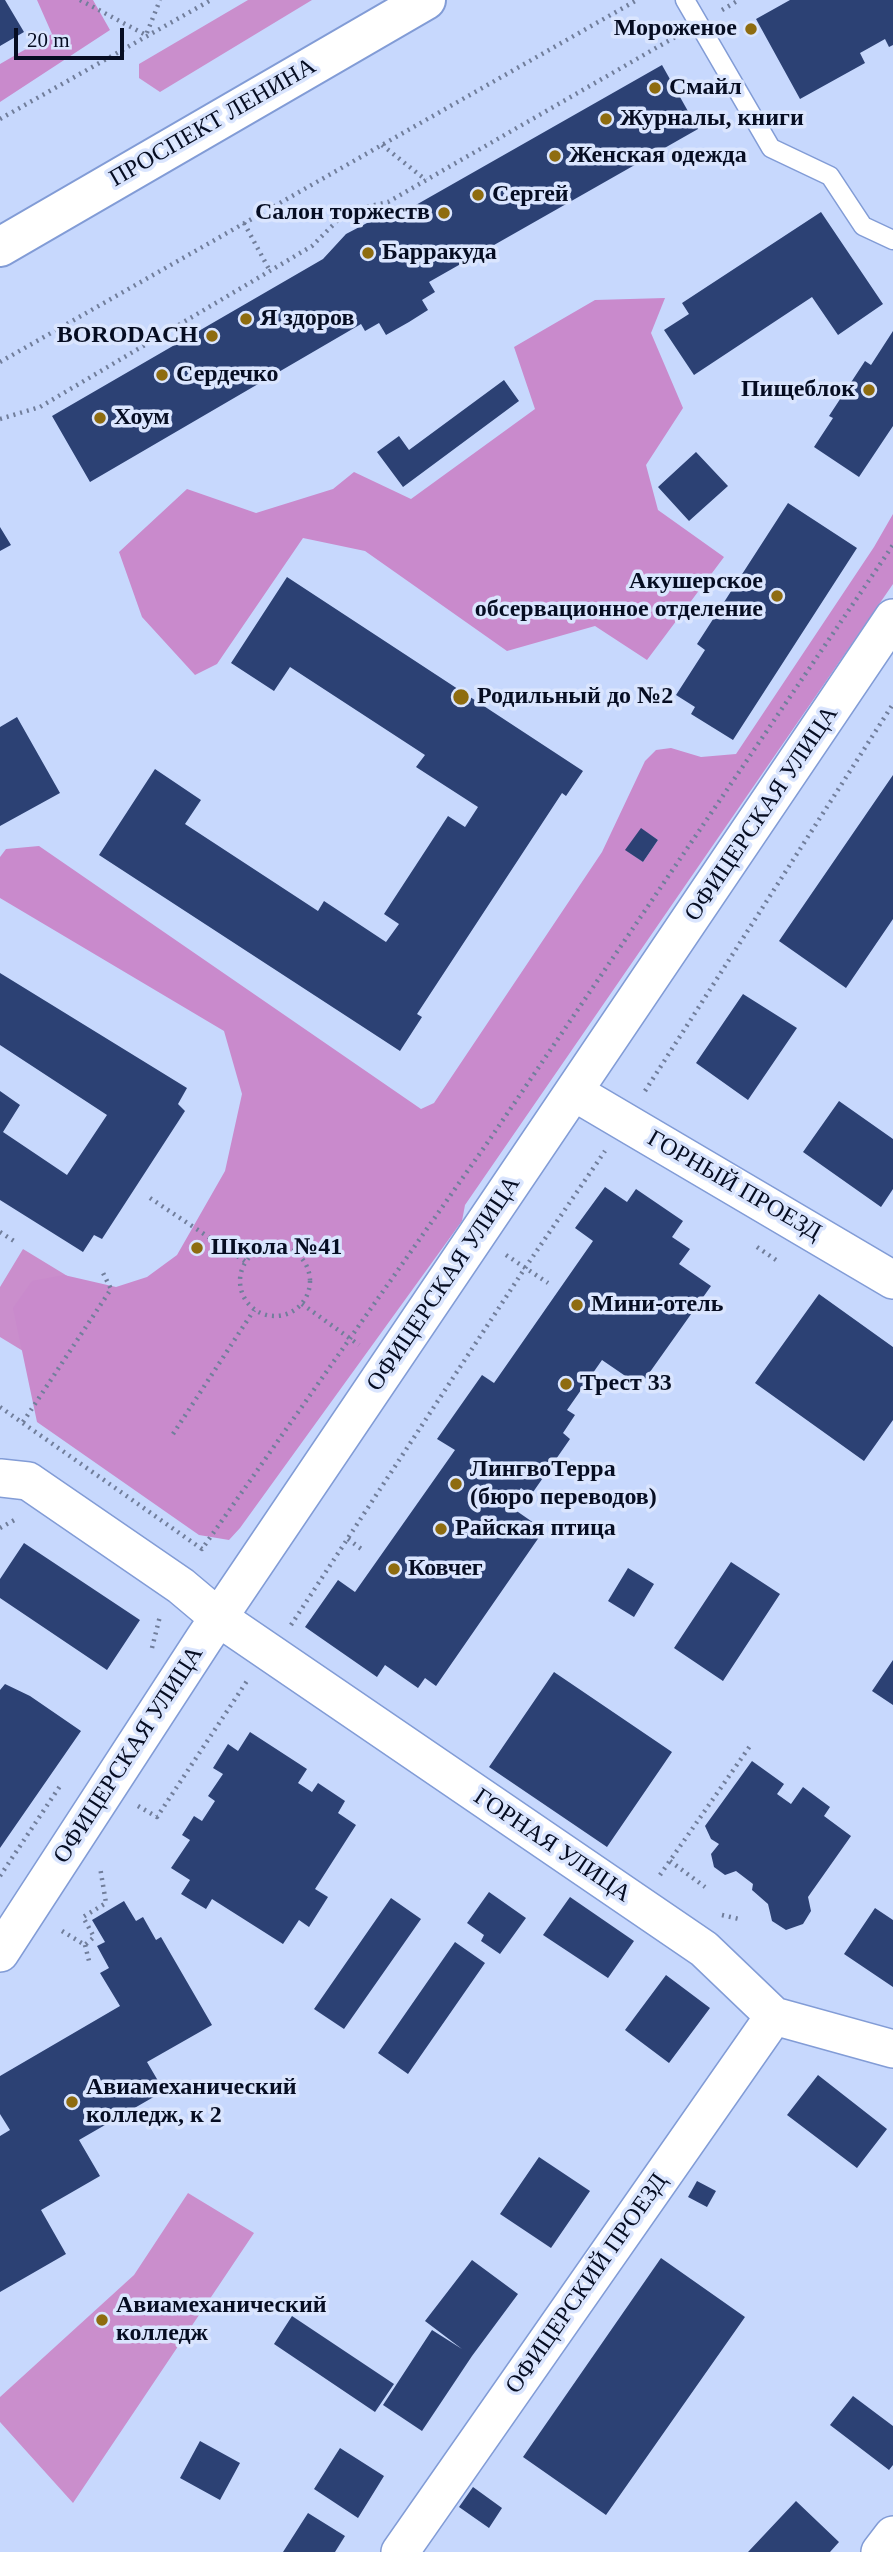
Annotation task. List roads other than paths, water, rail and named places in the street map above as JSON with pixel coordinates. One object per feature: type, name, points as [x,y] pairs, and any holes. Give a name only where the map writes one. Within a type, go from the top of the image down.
[{"type":"main road","name":"ПРОСПЕКТ ЛЕНИНА","points":[[0,247],[426,0]]},
{"type":"street","name":"ОФИЦЕРСКАЯ УЛИЦА","points":[[0,1953],[219,1618],[893,618]]},
{"type":"street","name":"ГОРНЫЙ ПРОЕЗД","points":[[574,1092],[893,1280]]},
{"type":"street","name":"ГОРНАЯ УЛИЦА","points":[[0,1478],[28,1481],[181,1586],[219,1618],[262,1664],[705,1950],[774,2016],[893,2049]]},
{"type":"street","name":"ОФИЦЕРСКИЙ ПРОЕЗД","points":[[400,2552],[774,2016]]},
{"type":"street","points":[[880,2552],[893,2535]]},
{"type":"lane","points":[[685,0],[771,148],[830,176],[863,226],[893,240]]},
{"type":"place","name":"Мороженое","points":[[751,29]]},
{"type":"place","name":"Смайл","points":[[655,88]]},
{"type":"place","name":"Журналы, книги","points":[[606,119]]},
{"type":"place","name":"Женская одежда","points":[[555,156]]},
{"type":"place","name":"Сергей","points":[[478,195]]},
{"type":"place","name":"Салон торжеств","points":[[444,213]]},
{"type":"place","name":"Барракуда","points":[[368,253]]},
{"type":"place","name":"Я здоров","points":[[246,319]]},
{"type":"place","name":"BORODACH","points":[[212,336]]},
{"type":"place","name":"Сердечко","points":[[162,375]]},
{"type":"place","name":"Пищеблок","points":[[869,390]]},
{"type":"place","name":"Хоум","points":[[100,418]]},
{"type":"place","name":"Акушерское обсервационное отделение","points":[[777,596]]},
{"type":"place","name":"Родильный до №2","points":[[461,697]]},
{"type":"place","name":"Школа №41","points":[[197,1248]]},
{"type":"place","name":"Мини-отель","points":[[577,1305]]},
{"type":"place","name":"Трест 33","points":[[566,1384]]},
{"type":"place","name":"ЛингвоТерра (бюро переводов)","points":[[456,1484]]},
{"type":"place","name":"Райская птица","points":[[441,1529]]},
{"type":"place","name":"Ковчег","points":[[394,1569]]},
{"type":"place","name":"Авиамеханический колледж, к 2","points":[[72,2102]]},
{"type":"place","name":"Авиамеханический колледж","points":[[102,2320]]}]
